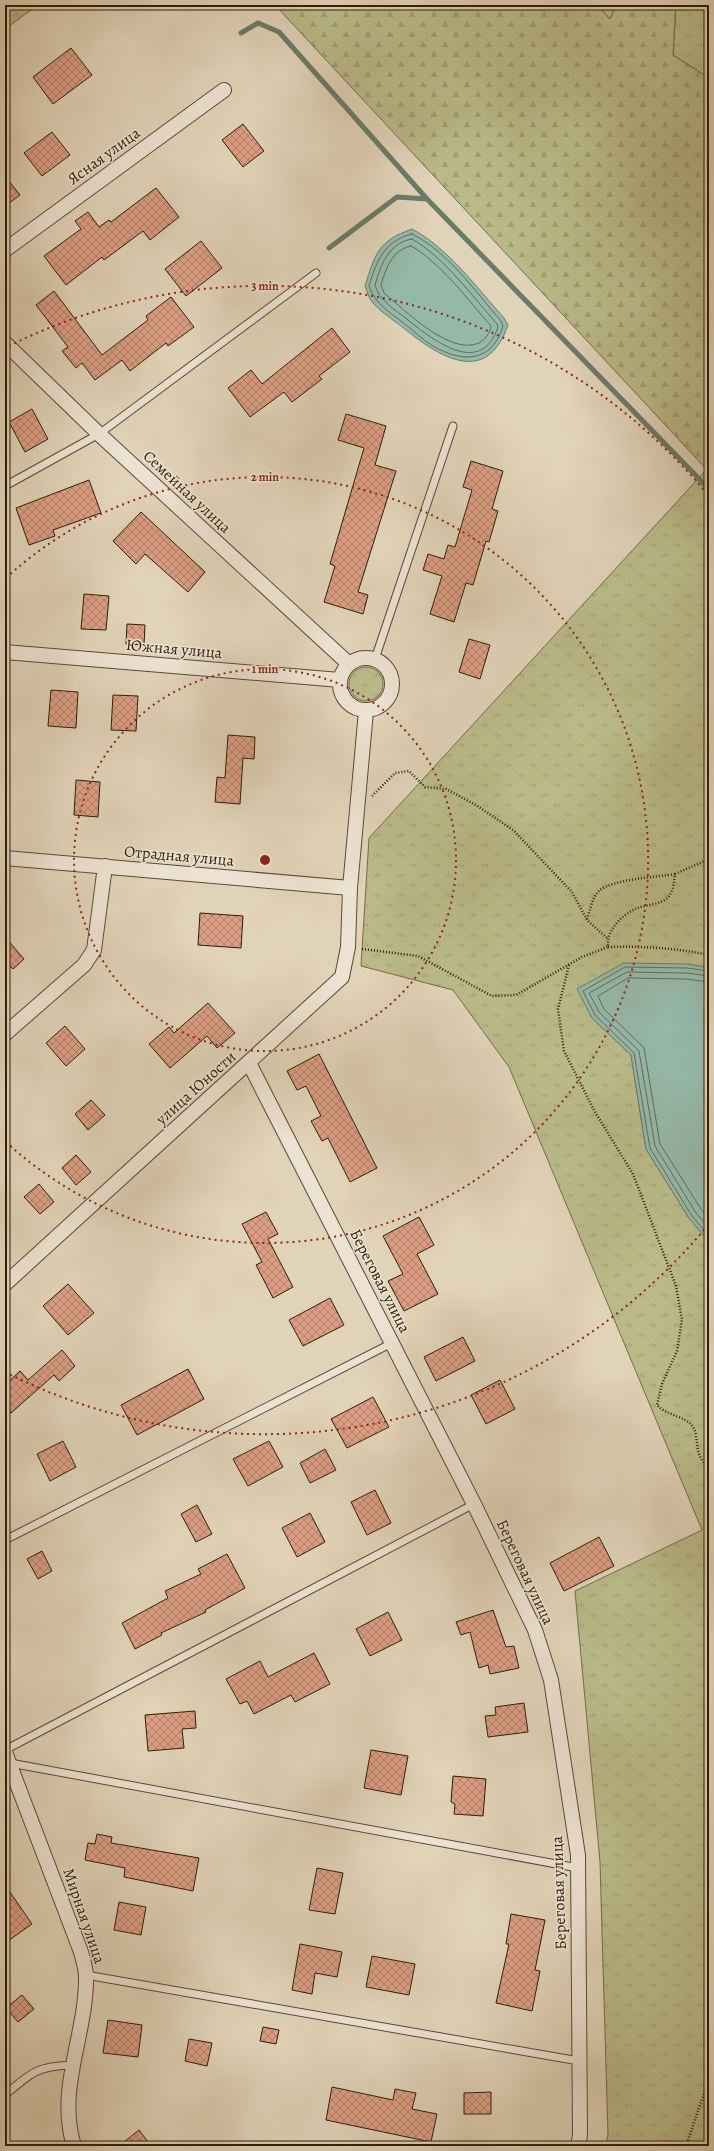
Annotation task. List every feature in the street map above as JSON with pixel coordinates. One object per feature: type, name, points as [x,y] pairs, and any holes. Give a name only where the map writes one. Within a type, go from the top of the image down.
[{"type":"street","name":"Ясная улица","points":[[5,250],[224,90]]},
{"type":"street","name":"Семейная улица","points":[[5,343],[99,434],[349,664]]},
{"type":"street","name":"Южная улица","points":[[5,652],[340,680]]},
{"type":"street","points":[[375,659],[388,669],[393,685],[391,693],[381,706],[366,711],[357,709],[343,697],[340,680],[343,671],[349,664],[357,660],[375,659]]},
{"type":"street","name":"улица Юности","points":[[5,1284],[342,977],[348,947],[350,888],[366,711]]},
{"type":"street","name":"Отрадная улица","points":[[5,858],[350,888]]},
{"type":"street","points":[[5,1034],[84,965],[94,950],[105,866]]},
{"type":"street","name":"Береговая улица","points":[[249,1063],[474,1504],[535,1630],[551,1680],[578,1855],[580,2135],[578,2146]]},
{"type":"street","name":"Мирная улица","points":[[7,1755],[81,1952],[86,1975],[85,1996],[67,2102],[70,2132],[74,2146]]},
{"type":"lane","points":[[5,486],[99,434],[316,273]]},
{"type":"lane","points":[[375,659],[453,426]]},
{"type":"lane","points":[[5,1540],[392,1343]]},
{"type":"lane","points":[[7,1755],[474,1504]]},
{"type":"lane","points":[[7,1755],[578,1868]]},
{"type":"lane","points":[[86,1975],[579,2061]]},
{"type":"lane","points":[[5,2095],[31,2073],[40,2068],[73,2065]]},
{"type":"path","points":[[358,802],[374,795],[395,773],[409,771],[425,787],[446,789],[476,805],[513,830],[541,857],[572,892],[587,920],[607,938]]},
{"type":"path","points":[[587,920],[591,906],[600,891],[624,881],[675,874],[709,859]]},
{"type":"path","points":[[608,947],[607,938],[613,926],[634,910],[666,899],[673,888],[675,874]]},
{"type":"path","points":[[348,947],[418,956],[492,996],[516,995],[582,957],[608,947],[640,946],[684,950],[709,955]]},
{"type":"path","points":[[569,965],[558,1009],[564,1051],[594,1112],[633,1174],[676,1286],[682,1320],[677,1351],[662,1384],[657,1405],[671,1415],[688,1421],[694,1428],[696,1449],[709,1467]]},
{"type":"path","points":[[686,2146],[709,2079]]},
{"type":"green space","points":[[5,5],[38,5],[5,29]]},
{"type":"green space","points":[[275,5],[597,5],[610,19],[616,5],[676,5],[673,55],[709,78],[709,472]]},
{"type":"green space","points":[[597,5],[616,5],[610,19]]},
{"type":"green space","points":[[676,5],[709,5],[709,78],[673,55]]},
{"type":"green space","points":[[706,470],[709,472],[709,968],[688,964],[592,1018],[631,1055],[646,1149],[689,1218],[709,1242],[709,2146],[605,2146],[608,2135],[600,1862],[575,1591],[702,1530],[509,1067],[453,990],[361,966],[369,838]]},
{"type":"green space","points":[[363,667],[369,667],[373,668],[380,674],[383,684],[382,691],[376,698],[369,701],[363,701],[359,700],[352,694],[349,687],[349,681],[350,677],[356,670]]},
{"type":"water","points":[[412,229],[425,237],[450,258],[504,318],[508,325],[499,344],[488,355],[476,361],[462,361],[448,357],[434,350],[420,340],[380,310],[370,299],[365,286],[375,257],[385,244],[392,238]]},
{"type":"water","points":[[624,963],[688,964],[709,968],[709,1242],[689,1218],[646,1149],[631,1055],[592,1018],[577,989]]},
{"type":"building","points":[[71,48],[92,75],[53,104],[33,77]]},
{"type":"building","points":[[243,124],[264,151],[243,167],[222,140]]},
{"type":"building","points":[[52,132],[70,155],[42,176],[24,153]]},
{"type":"building","points":[[5,176],[20,195],[5,206]]},
{"type":"building","points":[[156,188],[179,217],[150,240],[143,231],[104,260],[102,257],[66,285],[44,256],[81,229],[75,221],[88,212],[99,227],[109,220],[111,222]]},
{"type":"building","points":[[201,241],[222,268],[186,296],[165,269]]},
{"type":"building","points":[[54,291],[102,355],[148,320],[146,316],[171,297],[194,327],[168,346],[166,343],[130,371],[122,360],[95,380],[82,363],[76,368],[62,351],[68,347],[36,305]]},
{"type":"building","points":[[332,328],[350,352],[319,376],[322,379],[292,402],[284,392],[250,417],[228,388],[251,370],[262,384]]},
{"type":"building","points":[[32,409],[48,439],[25,452],[9,422]]},
{"type":"building","points":[[346,414],[386,426],[375,465],[396,471],[358,592],[368,595],[363,614],[324,602],[335,566],[330,564],[364,448],[338,440]]},
{"type":"building","points":[[471,461],[503,471],[492,509],[498,511],[489,542],[486,541],[473,585],[466,583],[454,622],[430,614],[442,576],[423,570],[428,554],[444,559],[448,545],[455,547],[472,490],[463,487]]},
{"type":"building","points":[[89,480],[101,513],[53,530],[55,536],[29,545],[16,508]]},
{"type":"building","points":[[141,512],[205,572],[188,592],[145,554],[136,564],[113,541]]},
{"type":"building","points":[[84,594],[109,596],[106,630],[81,629]]},
{"type":"building","points":[[127,624],[145,625],[144,645],[126,644]]},
{"type":"building","points":[[469,639],[490,645],[480,679],[459,672]]},
{"type":"building","points":[[51,690],[78,692],[76,728],[48,726]]},
{"type":"building","points":[[113,695],[138,696],[136,731],[111,730]]},
{"type":"building","points":[[228,735],[255,737],[254,759],[243,758],[240,804],[215,802],[217,777],[225,778]]},
{"type":"building","points":[[76,780],[100,782],[98,817],[74,815]]},
{"type":"building","points":[[200,913],[243,916],[241,948],[198,945]]},
{"type":"building","points":[[5,937],[24,959],[13,969],[5,960]]},
{"type":"building","points":[[208,1003],[235,1033],[217,1048],[207,1036],[170,1068],[149,1044],[169,1027],[174,1033]]},
{"type":"building","points":[[65,1026],[85,1049],[66,1066],[46,1043]]},
{"type":"building","points":[[319,1054],[377,1168],[350,1182],[328,1138],[322,1141],[311,1121],[321,1116],[306,1086],[297,1090],[287,1071]]},
{"type":"building","points":[[91,1100],[105,1115],[88,1130],[75,1114]]},
{"type":"building","points":[[76,1155],[91,1172],[76,1185],[62,1168]]},
{"type":"building","points":[[39,1184],[54,1202],[40,1214],[24,1197]]},
{"type":"building","points":[[266,1212],[278,1234],[268,1239],[293,1287],[273,1298],[256,1265],[262,1262],[242,1224]]},
{"type":"building","points":[[419,1217],[434,1245],[417,1254],[438,1294],[404,1311],[388,1281],[403,1274],[383,1236]]},
{"type":"building","points":[[68,1284],[94,1313],[68,1335],[43,1306]]},
{"type":"building","points":[[330,1298],[344,1325],[303,1346],[289,1320]]},
{"type":"building","points":[[463,1337],[475,1361],[436,1381],[424,1357]]},
{"type":"building","points":[[62,1350],[75,1366],[59,1381],[54,1375],[11,1413],[5,1406],[5,1385],[20,1371],[28,1380]]},
{"type":"building","points":[[188,1369],[204,1399],[137,1435],[121,1405]]},
{"type":"building","points":[[500,1380],[515,1409],[486,1424],[471,1395]]},
{"type":"building","points":[[373,1397],[389,1427],[347,1448],[331,1419]]},
{"type":"building","points":[[63,1441],[76,1467],[50,1481],[37,1454]]},
{"type":"building","points":[[269,1441],[283,1467],[248,1486],[233,1459]]},
{"type":"building","points":[[325,1449],[336,1470],[310,1483],[300,1463]]},
{"type":"building","points":[[375,1490],[391,1523],[367,1535],[351,1502]]},
{"type":"building","points":[[197,1505],[212,1534],[196,1542],[181,1514]]},
{"type":"building","points":[[310,1513],[325,1542],[297,1557],[282,1528]]},
{"type":"building","points":[[599,1537],[614,1566],[564,1591],[550,1563]]},
{"type":"building","points":[[42,1551],[52,1571],[38,1579],[27,1559]]},
{"type":"building","points":[[227,1554],[245,1588],[205,1610],[206,1612],[161,1633],[162,1635],[135,1649],[122,1623],[168,1598],[165,1591],[201,1574],[198,1569]]},
{"type":"building","points":[[493,1610],[506,1647],[514,1646],[519,1668],[490,1674],[488,1665],[479,1668],[470,1632],[461,1635],[456,1622]]},
{"type":"building","points":[[388,1612],[402,1640],[370,1656],[356,1629]]},
{"type":"building","points":[[314,1653],[330,1684],[295,1702],[291,1695],[254,1714],[247,1701],[240,1704],[226,1679],[260,1661],[268,1677]]},
{"type":"building","points":[[524,1703],[528,1732],[488,1737],[485,1716],[496,1715],[495,1707]]},
{"type":"building","points":[[195,1711],[196,1728],[182,1729],[184,1748],[148,1751],[145,1715]]},
{"type":"building","points":[[371,1750],[408,1756],[401,1795],[364,1788]]},
{"type":"building","points":[[453,1776],[486,1779],[483,1816],[454,1814],[455,1804],[451,1802]]},
{"type":"building","points":[[97,1834],[112,1837],[111,1843],[199,1858],[193,1891],[124,1877],[125,1868],[85,1860],[88,1843],[95,1844]]},
{"type":"building","points":[[317,1868],[343,1873],[335,1914],[309,1910]]},
{"type":"building","points":[[5,1885],[32,1924],[5,1943]]},
{"type":"building","points":[[119,1902],[146,1907],[141,1935],[114,1930]]},
{"type":"building","points":[[511,1914],[545,1920],[535,1970],[540,1971],[532,2011],[496,2003],[509,1944],[506,1944]]},
{"type":"building","points":[[300,1944],[342,1952],[337,1977],[315,1973],[312,1994],[292,1990]]},
{"type":"building","points":[[372,1956],[415,1964],[409,1995],[366,1987]]},
{"type":"building","points":[[22,1995],[34,2009],[18,2022],[6,2008]]},
{"type":"building","points":[[108,2020],[142,2025],[138,2057],[103,2053]]},
{"type":"building","points":[[263,2027],[279,2030],[276,2044],[260,2041]]},
{"type":"building","points":[[189,2039],[212,2043],[207,2066],[185,2061]]},
{"type":"building","points":[[332,2087],[393,2100],[395,2089],[416,2093],[412,2109],[437,2114],[431,2142],[326,2120]]},
{"type":"building","points":[[491,2092],[491,2114],[464,2114],[464,2093]]},
{"type":"building","points":[[139,2130],[151,2146],[119,2146]]},
{"type":"waterway","points":[[241,33],[258,23],[279,32],[427,199],[709,489]]},
{"type":"waterway","points":[[329,248],[397,197],[427,199]]}]
